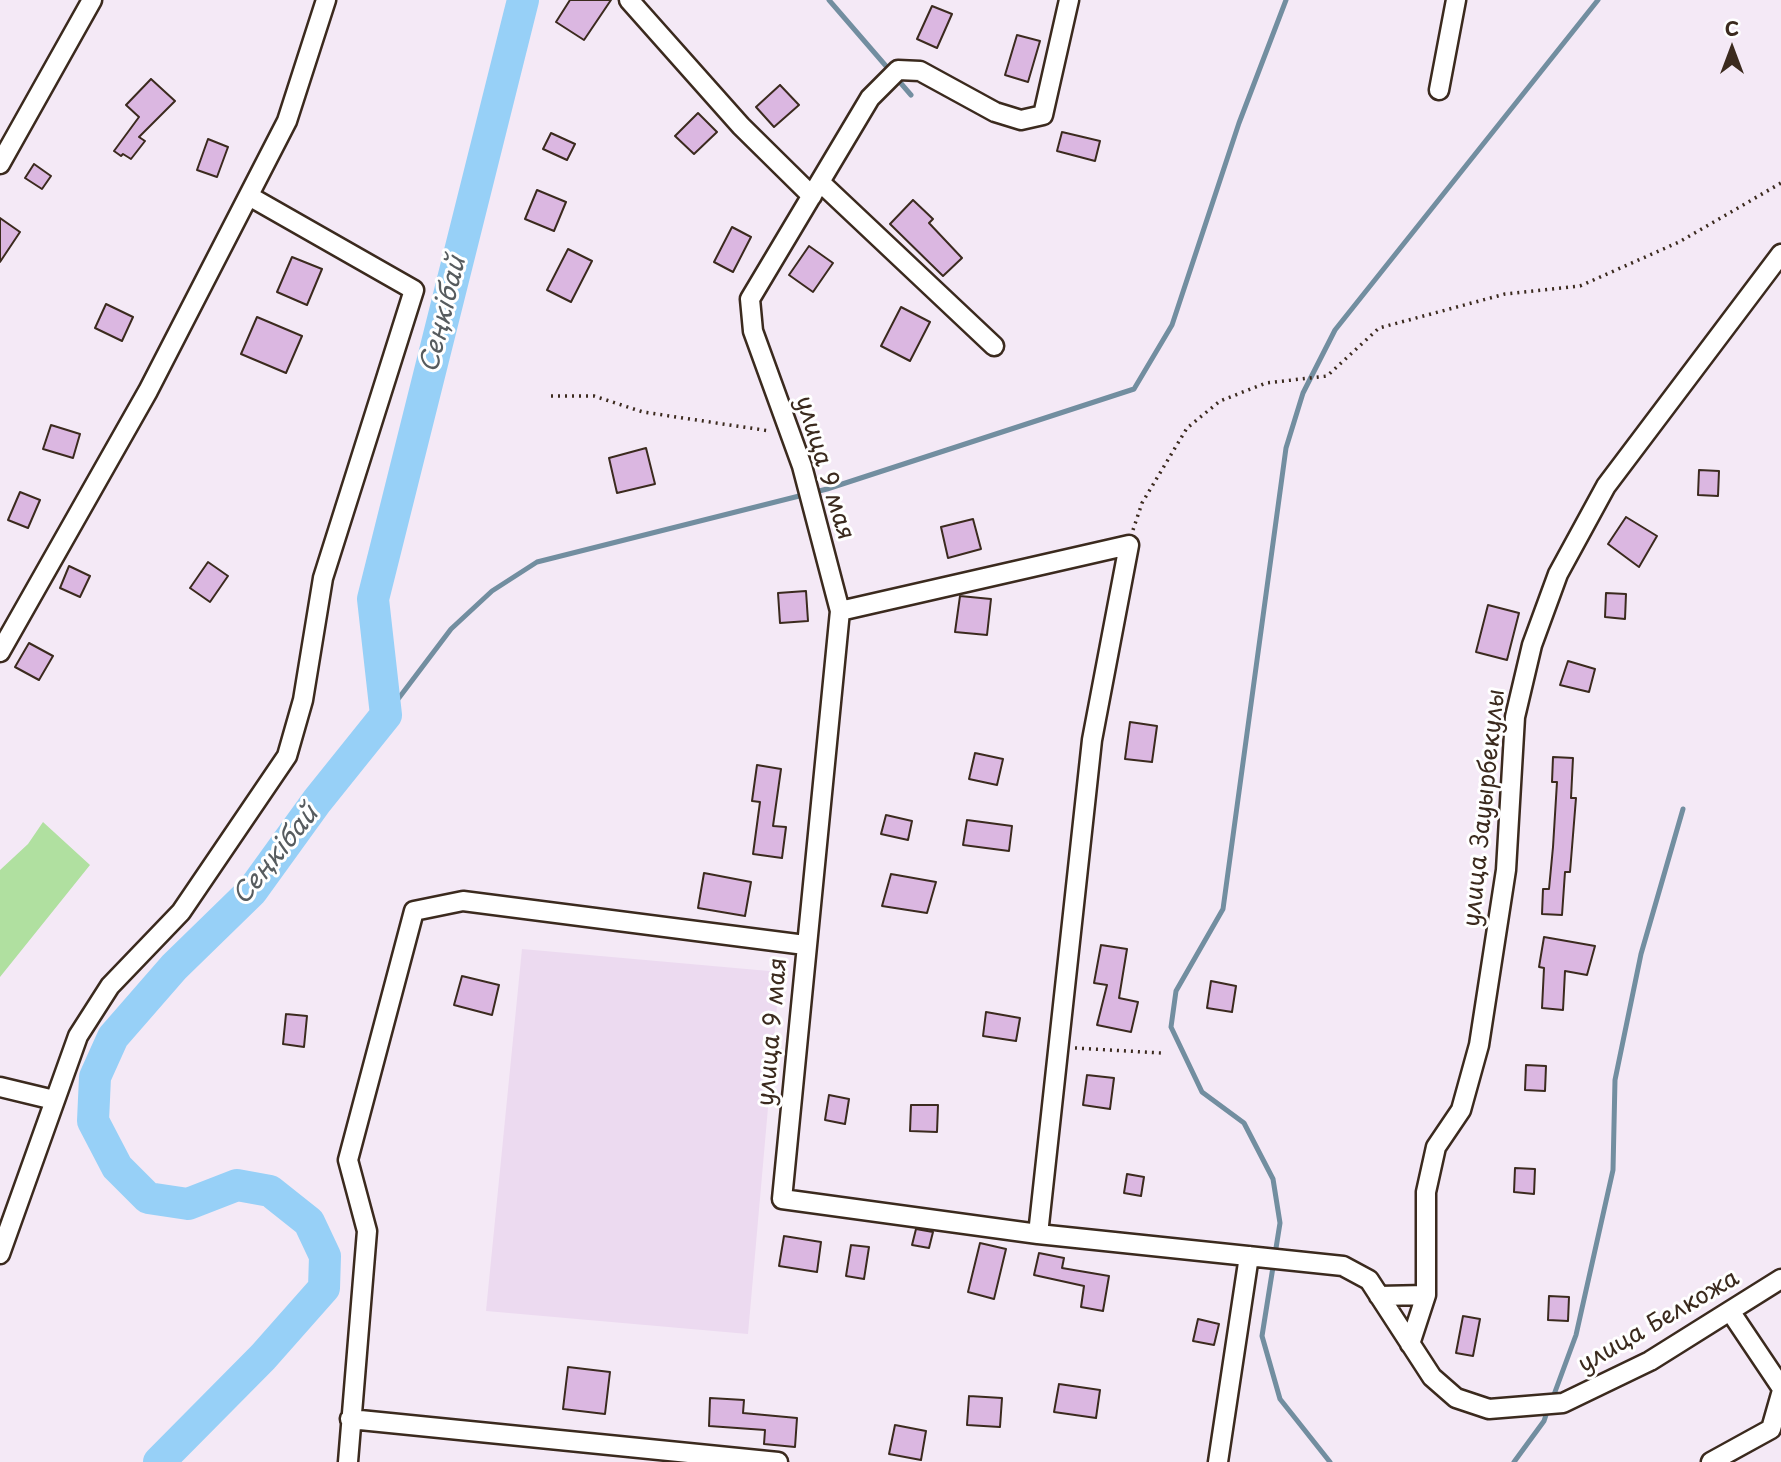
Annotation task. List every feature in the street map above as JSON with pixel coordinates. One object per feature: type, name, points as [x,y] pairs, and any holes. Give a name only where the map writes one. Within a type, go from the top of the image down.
[{"type":"street","points":[[0,164],[92,0]]},
{"type":"street","points":[[0,652],[148,391],[287,121],[326,0]]},
{"type":"street","points":[[629,0],[741,126],[994,346]]},
{"type":"street","name":"улица 9 мая","points":[[782,1199],[840,611],[802,466],[753,331],[751,299],[870,98],[898,70],[920,71],[995,112],[1021,120],[1043,115],[1069,0]]},
{"type":"street","points":[[1439,90],[1456,0]]},
{"type":"street","points":[[0,1254],[78,1036],[110,986],[181,912],[287,756],[303,700],[323,578],[414,290],[249,196]]},
{"type":"street","name":"улица Зауырбекулы","points":[[1410,1344],[1426,1295],[1426,1192],[1436,1147],[1461,1110],[1479,1045],[1506,870],[1515,717],[1532,645],[1558,574],[1606,486],[1781,254]]},
{"type":"street","points":[[840,611],[1129,545],[1092,740],[1038,1234]]},
{"type":"street","points":[[348,1462],[367,1231],[348,1160],[414,911],[463,901],[806,945]]},
{"type":"street","points":[[0,1087],[54,1100]]},
{"type":"street","name":"улица Белкожа","points":[[782,1199],[1038,1234],[1343,1266],[1369,1280],[1432,1377],[1456,1398],[1489,1409],[1563,1403],[1650,1361],[1781,1279]]},
{"type":"street","points":[[1218,1462],[1249,1256]]},
{"type":"street","points":[[1379,1296],[1426,1295]]},
{"type":"street","points":[[1730,1311],[1781,1387]]},
{"type":"street","points":[[1711,1462],[1771,1429],[1781,1394]]},
{"type":"street","points":[[350,1419],[779,1462]]},
{"type":"path","points":[[1129,545],[1142,503],[1187,428],[1220,401],[1266,383],[1327,376],[1379,328],[1505,294],[1580,286],[1679,242],[1781,183]]},
{"type":"path","points":[[551,396],[594,396],[643,412],[790,433]]},
{"type":"path","points":[[1058,1047],[1161,1053]]},
{"type":"shaded area","points":[[522,949],[780,972],[748,1334],[486,1311]]},
{"type":"green space","points":[[43,822],[90,865],[0,977],[0,870],[28,844]]},
{"type":"building","points":[[570,0],[611,0],[584,40],[556,22]]},
{"type":"building","points":[[932,6],[952,14],[937,48],[917,39]]},
{"type":"building","points":[[1017,35],[1040,41],[1028,82],[1005,75]]},
{"type":"building","points":[[151,79],[175,101],[139,137],[145,141],[131,159],[123,154],[121,156],[114,151],[139,117],[126,105]]},
{"type":"building","points":[[780,85],[799,105],[774,127],[756,107]]},
{"type":"building","points":[[698,113],[717,132],[694,154],[675,136]]},
{"type":"building","points":[[1062,132],[1100,141],[1095,161],[1057,151]]},
{"type":"building","points":[[551,133],[575,144],[567,160],[543,149]]},
{"type":"building","points":[[208,139],[228,147],[217,177],[197,170]]},
{"type":"building","points":[[34,164],[51,176],[42,189],[25,178]]},
{"type":"building","points":[[537,190],[566,202],[554,231],[525,219]]},
{"type":"building","points":[[913,200],[933,219],[929,223],[962,258],[943,276],[890,224]]},
{"type":"building","points":[[0,218],[20,232],[0,262]]},
{"type":"building","points":[[732,227],[751,237],[733,272],[714,262]]},
{"type":"building","points":[[809,246],[833,263],[813,292],[789,275]]},
{"type":"building","points":[[568,249],[592,261],[571,302],[547,290]]},
{"type":"building","points":[[292,257],[322,269],[307,305],[277,292]]},
{"type":"building","points":[[106,304],[133,317],[122,341],[95,328]]},
{"type":"building","points":[[901,307],[930,322],[910,361],[881,346]]},
{"type":"building","points":[[257,317],[302,336],[286,373],[241,354]]},
{"type":"building","points":[[51,425],[80,434],[73,458],[43,449]]},
{"type":"building","points":[[646,448],[655,484],[617,493],[609,458]]},
{"type":"building","points":[[1699,470],[1719,471],[1718,496],[1698,495]]},
{"type":"building","points":[[20,492],[40,500],[28,528],[8,520]]},
{"type":"building","points":[[1626,517],[1657,536],[1639,567],[1608,544]]},
{"type":"building","points":[[973,519],[981,549],[948,558],[941,527]]},
{"type":"building","points":[[208,562],[228,576],[210,602],[190,588]]},
{"type":"building","points":[[69,566],[90,576],[80,597],[60,588]]},
{"type":"building","points":[[806,591],[808,621],[780,623],[778,593]]},
{"type":"building","points":[[1606,593],[1626,594],[1625,619],[1605,617]]},
{"type":"building","points":[[960,596],[991,599],[987,635],[955,632]]},
{"type":"building","points":[[1488,605],[1519,613],[1507,660],[1476,652]]},
{"type":"building","points":[[29,643],[53,656],[39,680],[15,667]]},
{"type":"building","points":[[1568,661],[1595,669],[1589,692],[1560,685]]},
{"type":"building","points":[[1130,722],[1157,726],[1152,762],[1125,759]]},
{"type":"building","points":[[975,753],[1003,759],[997,785],[969,779]]},
{"type":"building","points":[[1553,757],[1573,758],[1571,798],[1576,798],[1570,872],[1565,872],[1562,915],[1542,914],[1543,889],[1549,889],[1553,847],[1557,782],[1552,782]]},
{"type":"building","points":[[757,765],[781,769],[773,826],[786,827],[782,858],[753,854],[760,802],[752,801]]},
{"type":"building","points":[[886,815],[912,821],[908,840],[881,834]]},
{"type":"building","points":[[967,820],[1012,826],[1009,851],[963,845]]},
{"type":"building","points":[[704,873],[751,882],[745,916],[698,908]]},
{"type":"building","points":[[891,874],[936,882],[927,913],[882,906]]},
{"type":"building","points":[[1544,937],[1595,946],[1587,975],[1565,971],[1563,1010],[1542,1008],[1544,968],[1539,967]]},
{"type":"building","points":[[1101,945],[1127,949],[1119,998],[1138,1002],[1131,1032],[1097,1025],[1107,985],[1094,983]]},
{"type":"building","points":[[462,976],[499,985],[492,1015],[454,1005]]},
{"type":"building","points":[[1211,981],[1236,986],[1232,1012],[1207,1008]]},
{"type":"building","points":[[986,1012],[1020,1018],[1016,1041],[983,1036]]},
{"type":"building","points":[[286,1014],[307,1016],[304,1047],[283,1044]]},
{"type":"building","points":[[1526,1065],[1546,1066],[1545,1091],[1525,1090]]},
{"type":"building","points":[[1087,1075],[1114,1078],[1110,1109],[1083,1105]]},
{"type":"building","points":[[829,1095],[849,1099],[845,1124],[825,1120]]},
{"type":"building","points":[[911,1105],[938,1105],[937,1132],[910,1131]]},
{"type":"building","points":[[1515,1168],[1535,1169],[1534,1194],[1514,1192]]},
{"type":"building","points":[[1127,1174],[1144,1177],[1141,1196],[1124,1193]]},
{"type":"building","points":[[916,1229],[933,1232],[929,1248],[912,1245]]},
{"type":"building","points":[[784,1236],[821,1242],[817,1272],[779,1266]]},
{"type":"building","points":[[980,1243],[1006,1249],[994,1299],[968,1292]]},
{"type":"building","points":[[851,1245],[869,1247],[864,1279],[846,1276]]},
{"type":"building","points":[[1039,1253],[1064,1258],[1062,1268],[1109,1276],[1103,1311],[1081,1307],[1084,1286],[1034,1275]]},
{"type":"building","points":[[1549,1296],[1569,1297],[1568,1321],[1548,1320]]},
{"type":"building","points":[[1463,1316],[1480,1319],[1473,1356],[1456,1353]]},
{"type":"building","points":[[1198,1319],[1219,1324],[1214,1345],[1193,1341]]},
{"type":"building","points":[[568,1367],[610,1372],[605,1414],[563,1409]]},
{"type":"building","points":[[1059,1384],[1100,1390],[1096,1418],[1054,1412]]},
{"type":"building","points":[[969,1396],[1002,1398],[1000,1427],[967,1425]]},
{"type":"building","points":[[710,1398],[744,1400],[743,1413],[797,1418],[795,1447],[764,1444],[765,1430],[709,1426]]},
{"type":"building","points":[[895,1425],[926,1431],[921,1460],[889,1454]]},
{"type":"waterway","name":"Сеңкібай","points":[[159,1462],[263,1357],[324,1288],[325,1256],[309,1222],[270,1191],[237,1185],[188,1204],[148,1198],[117,1167],[93,1121],[95,1077],[113,1037],[174,967],[252,891],[317,801],[386,715],[373,599],[523,0]]},
{"type":"waterway","points":[[829,0],[911,95]]},
{"type":"waterway","points":[[386,715],[451,629],[492,591],[537,562],[827,489],[1134,389],[1172,325],[1239,123],[1286,0]]},
{"type":"waterway","points":[[1330,1462],[1280,1399],[1262,1336],[1280,1223],[1273,1179],[1244,1123],[1202,1092],[1171,1027],[1176,991],[1223,909],[1286,448],[1303,393],[1335,330],[1598,0]]},
{"type":"waterway","points":[[1552,1400],[1576,1335],[1613,1170],[1615,1080],[1641,954],[1683,809]]},
{"type":"waterway","points":[[1514,1462],[1544,1421],[1548,1409]]}]
